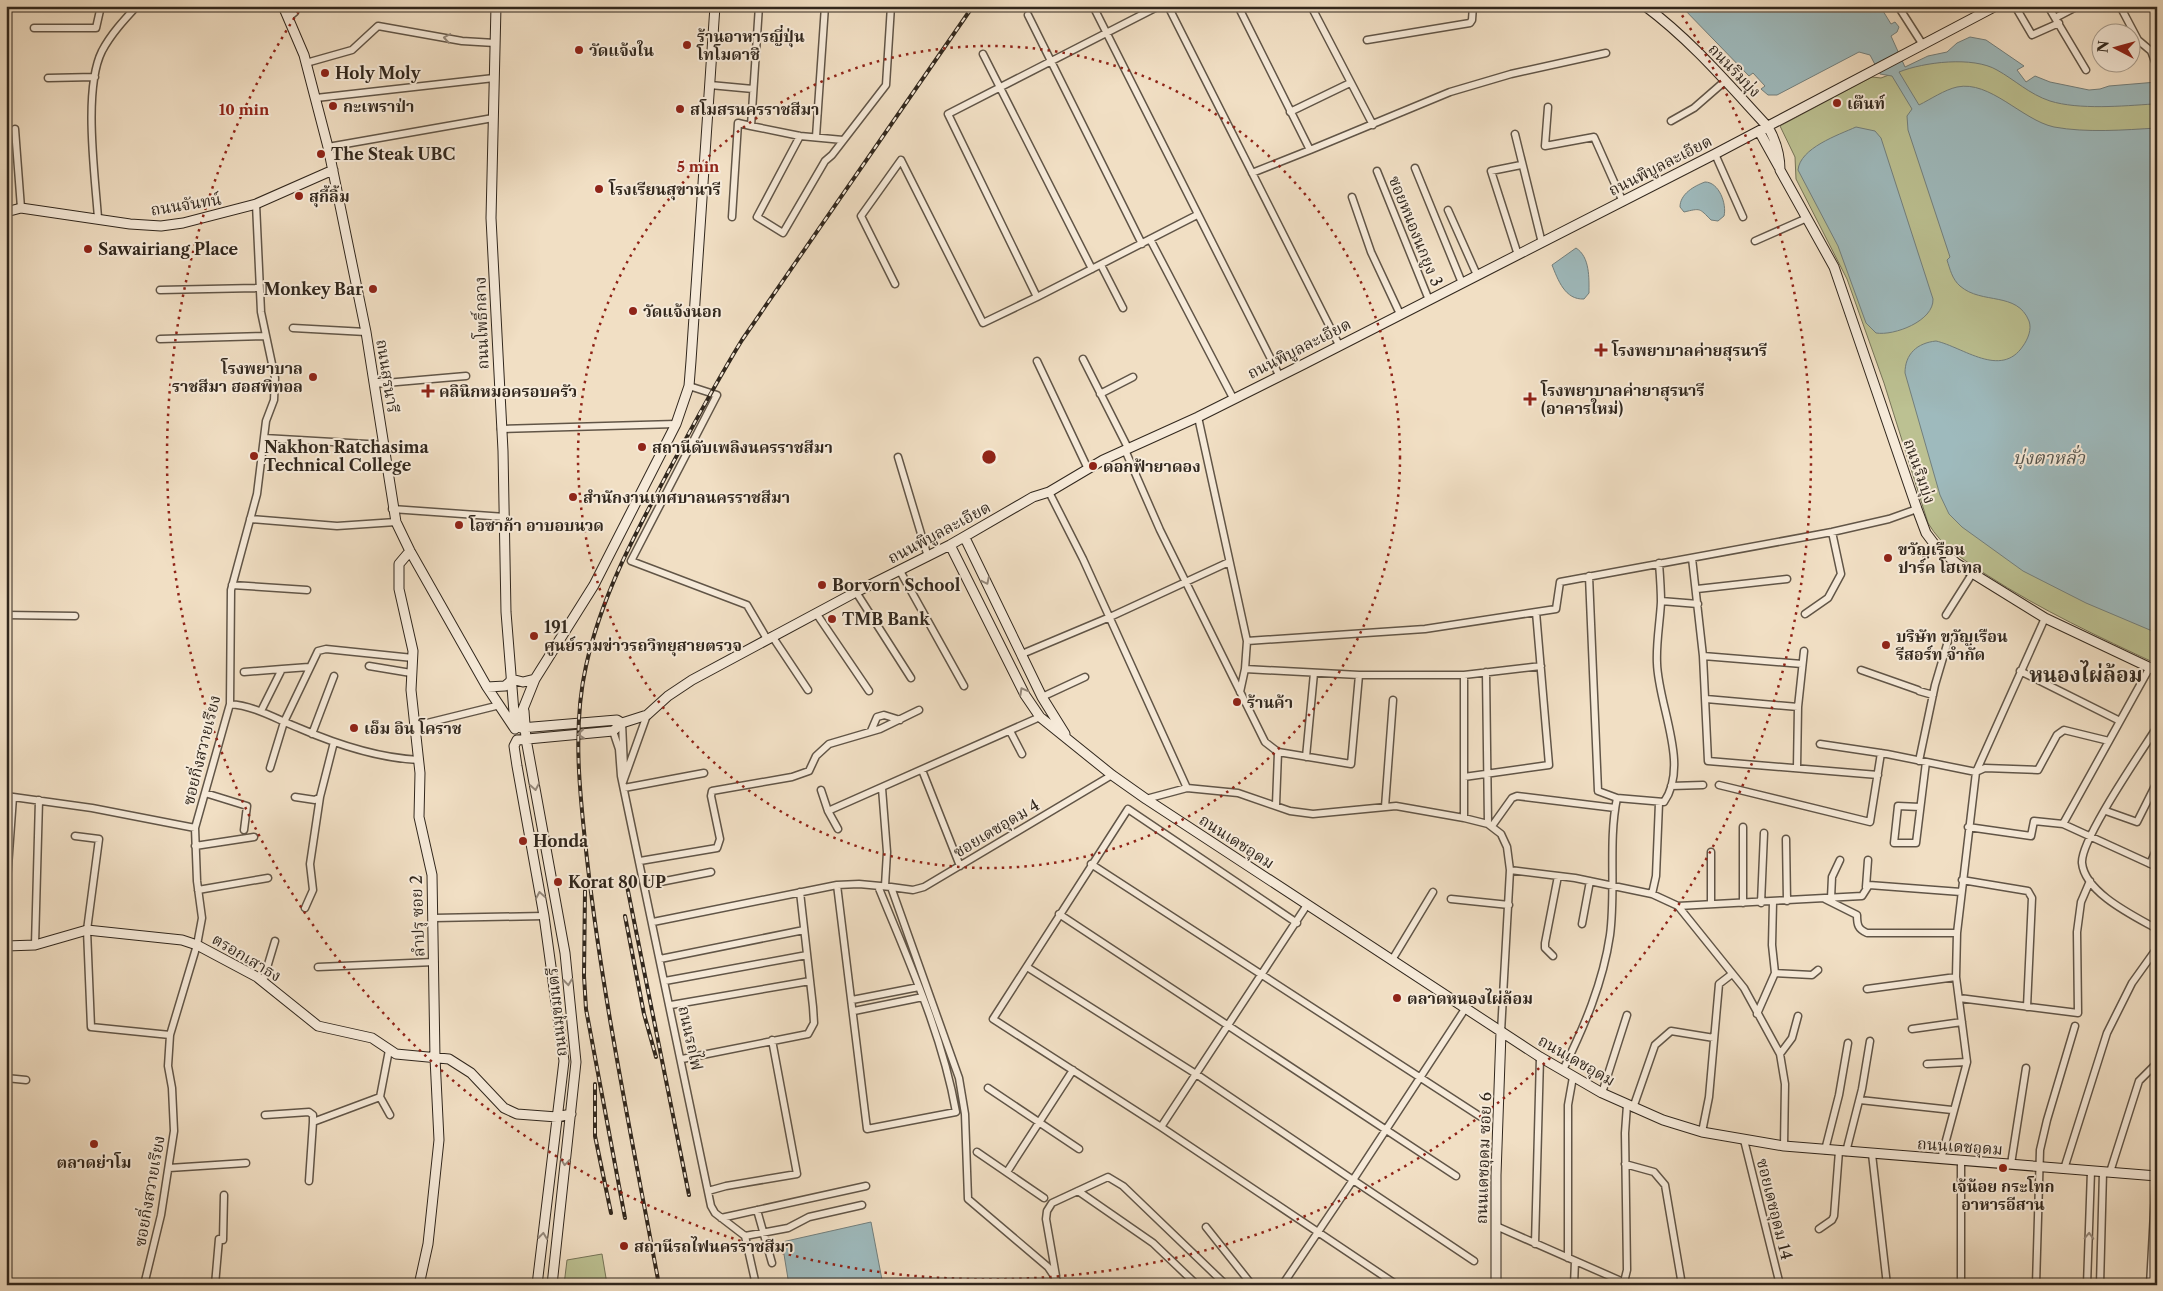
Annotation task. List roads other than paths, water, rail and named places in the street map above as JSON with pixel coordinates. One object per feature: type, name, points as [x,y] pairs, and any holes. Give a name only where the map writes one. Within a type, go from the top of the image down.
[{"type":"main road","name":"ถนนสุรนารี","points":[[283,6],[306,63],[328,147],[366,332],[392,509],[396,522],[410,551],[488,687],[500,705],[520,728]]},
{"type":"main road","name":"ถนนโพธิ์กลาง","points":[[496,6],[491,218],[505,517],[506,612],[511,680],[522,740]]},
{"type":"main road","points":[[520,728],[524,702],[535,680],[594,584],[676,424],[689,386],[715,6]]},
{"type":"main road","name":"ถนนริมบุ่ง","points":[[1645,6],[1663,20],[1725,81],[1768,127],[1777,147],[1780,170]]},
{"type":"main road","name":"ถนนพิบูลละเอียด","points":[[613,731],[622,723],[647,715],[668,696],[692,680],[856,592],[965,538],[1033,497],[1048,492],[1126,449],[1198,417],[1542,243],[1768,127],[1996,6]]},
{"type":"main road","name":"ถนนริมบุ่ง","points":[[1759,131],[1834,267],[1917,509],[1926,533],[1934,545],[1972,574],[2045,618],[2154,669]]},
{"type":"main road","name":"ถนนจันทน์","points":[[6,212],[21,208],[130,224],[161,226],[190,221],[256,204],[333,170]]},
{"type":"main road","name":"ถนนเดชอุดม","points":[[965,538],[1042,698],[1068,738]]},
{"type":"main road","name":"ถนนเดชอุดม","points":[[950,545],[1007,661],[1025,695],[1040,717],[1112,775],[1146,799],[1465,1009],[1573,1077],[1602,1093],[1663,1120],[1702,1132],[1784,1146],[2156,1176]]},
{"type":"main road","name":"ลำปรุ ซอย 2","points":[[410,551],[399,564],[399,589],[413,658],[411,673],[419,760],[419,817],[432,875],[434,918],[434,1058],[439,1140],[428,1244],[419,1285]]},
{"type":"main road","points":[[1007,661],[1022,654]]},
{"type":"main road","points":[[488,687],[505,686],[511,680],[523,682],[535,680]]},
{"type":"main road","name":"ถนนพิบูลละเอียด","points":[[520,728],[617,720],[622,723]]},
{"type":"main road","points":[[522,740],[613,731]]},
{"type":"main road","name":"ถนนมุขมนตรี","points":[[537,1285],[564,1061],[544,916],[514,746],[522,740],[565,954],[576,1062],[552,1285]]},
{"type":"main road","name":"ตรอกเสาธง","points":[[6,946],[35,945],[87,930],[164,937],[198,945],[263,981],[318,1026],[372,1038],[389,1050],[404,1056],[448,1059],[466,1069],[504,1108],[517,1114],[557,1117],[571,1114]]},
{"type":"main road","points":[[549,955],[565,954]]},
{"type":"main road","name":"ถนนเดชอุดม ซอย 6","points":[[1496,1285],[1501,1032]]},
{"type":"street","points":[[34,28],[96,28],[101,6]]},
{"type":"street","points":[[98,218],[92,109],[95,77],[102,52],[121,23],[137,6]]},
{"type":"street","points":[[289,17],[295,12],[296,6]]},
{"type":"street","points":[[751,126],[759,6]]},
{"type":"street","points":[[816,137],[825,6]]},
{"type":"street","points":[[800,136],[757,217],[783,233],[825,161],[886,85],[892,6]]},
{"type":"street","points":[[1093,6],[1197,216],[1279,375]]},
{"type":"street","points":[[1037,296],[948,114],[1159,6]]},
{"type":"street","points":[[1168,6],[1339,345]]},
{"type":"street","points":[[1238,6],[1310,150]]},
{"type":"street","points":[[1311,6],[1373,125]]},
{"type":"street","points":[[1367,40],[1470,23],[1473,6]]},
{"type":"street","points":[[1898,6],[1923,45]]},
{"type":"street","points":[[2015,6],[2031,34],[2035,34],[2078,6]]},
{"type":"street","points":[[2048,6],[2086,70]]},
{"type":"street","points":[[2120,6],[2138,40],[2154,49],[2157,66]]},
{"type":"street","points":[[1028,15],[1142,244]]},
{"type":"street","points":[[306,63],[352,50],[378,26],[462,40],[495,42]]},
{"type":"street","points":[[1252,173],[1450,92],[1511,74],[1606,53]]},
{"type":"street","points":[[983,54],[1092,269]]},
{"type":"street","points":[[48,78],[95,77]]},
{"type":"street","points":[[316,98],[494,78]]},
{"type":"street","points":[[1671,121],[1694,108],[1725,81]]},
{"type":"street","points":[[1290,112],[1350,83]]},
{"type":"street","points":[[710,86],[753,89]]},
{"type":"street","points":[[1548,107],[1545,146],[1594,137],[1622,202]]},
{"type":"street","points":[[328,147],[493,118]]},
{"type":"street","points":[[732,217],[738,123],[800,136],[843,140]]},
{"type":"street","points":[[15,129],[21,208]]},
{"type":"street","points":[[1515,134],[1521,165],[1542,243]]},
{"type":"street","points":[[1715,154],[1743,217]]},
{"type":"street","points":[[895,284],[861,216],[901,160],[983,323],[1197,216]]},
{"type":"street","points":[[1518,255],[1491,171],[1521,165]]},
{"type":"street","points":[[1415,168],[1462,283]]},
{"type":"street","name":"ซอยหนองนกยูง 3","points":[[1377,171],[1429,300]]},
{"type":"street","points":[[1352,197],[1371,252],[1400,314]]},
{"type":"street","name":"ซอยกิ่งสวายเรียง","points":[[145,1285],[169,1168],[174,1131],[172,1088],[168,1066],[170,1035],[198,945],[203,910],[198,890],[195,828],[230,704],[232,585],[257,494],[264,438],[274,400],[275,378],[265,336],[259,288],[256,204]]},
{"type":"street","points":[[1448,210],[1477,276]]},
{"type":"street","points":[[1756,241],[1807,218]]},
{"type":"street","points":[[1150,239],[1233,398]]},
{"type":"street","points":[[1101,265],[1123,308]]},
{"type":"street","points":[[160,290],[259,288]]},
{"type":"street","points":[[293,328],[366,332]]},
{"type":"street","points":[[160,339],[265,336]]},
{"type":"street","points":[[1083,359],[1185,581],[1265,742],[1278,752],[1352,764],[1359,675]]},
{"type":"street","points":[[1037,361],[1088,469]]},
{"type":"street","points":[[374,384],[466,376]]},
{"type":"street","points":[[1100,394],[1132,377]]},
{"type":"street","points":[[689,386],[717,395],[631,560],[747,605],[808,690]]},
{"type":"street","points":[[1198,417],[1247,641],[1245,669],[1240,693]]},
{"type":"street","points":[[501,429],[676,424]]},
{"type":"street","points":[[264,438],[384,445]]},
{"type":"street","points":[[898,457],[928,557]]},
{"type":"street","points":[[1048,492],[1110,617],[1187,788]]},
{"type":"street","points":[[392,509],[505,517]]},
{"type":"street","points":[[1247,641],[1424,629],[1556,609],[1560,582],[1832,532],[1889,519],[1917,509]]},
{"type":"street","points":[[250,519],[337,526],[396,522]]},
{"type":"street","points":[[1805,614],[1828,598],[1842,574],[1832,532]]},
{"type":"street","points":[[1692,558],[1703,656],[1708,761],[1878,775]]},
{"type":"street","points":[[1022,654],[1110,617],[1229,562]]},
{"type":"street","points":[[1589,576],[1597,787],[1600,794],[1659,803],[1664,802],[1671,786],[1674,753],[1659,685],[1657,662],[1661,601],[1659,563]]},
{"type":"street","points":[[900,571],[964,686]]},
{"type":"street","points":[[1946,615],[1972,574]]},
{"type":"street","points":[[1696,589],[1787,579]]},
{"type":"street","points":[[232,585],[307,590]]},
{"type":"street","points":[[856,592],[911,678]]},
{"type":"street","points":[[1661,601],[1698,604]]},
{"type":"street","points":[[1464,777],[1550,765],[1536,612]]},
{"type":"street","points":[[816,613],[870,691]]},
{"type":"street","points":[[6,615],[75,616]]},
{"type":"street","points":[[1940,1159],[1952,1110],[1967,1062],[1956,976],[1957,933],[1968,826],[1976,772],[2045,618]]},
{"type":"street","points":[[1920,807],[1898,806],[1894,842],[1916,843],[1920,807],[1923,761],[1933,695],[1948,641]]},
{"type":"street","points":[[270,768],[284,722],[315,655],[326,649],[413,658]]},
{"type":"street","points":[[1797,768],[1798,707],[1804,651]]},
{"type":"street","points":[[1703,656],[1802,664]]},
{"type":"street","points":[[369,666],[411,673]]},
{"type":"street","points":[[1245,669],[1359,675],[1464,675],[1541,666]]},
{"type":"street","points":[[244,672],[309,667]]},
{"type":"street","points":[[261,711],[282,669]]},
{"type":"street","points":[[2063,824],[2120,721],[2154,669]]},
{"type":"street","points":[[1861,670],[1933,695]]},
{"type":"street","points":[[2020,671],[2120,721]]},
{"type":"street","points":[[1486,672],[1490,825]]},
{"type":"street","points":[[1306,758],[1314,673]]},
{"type":"street","points":[[1464,675],[1464,818]]},
{"type":"street","points":[[312,734],[334,676]]},
{"type":"street","points":[[1042,698],[1085,677]]},
{"type":"street","points":[[1706,699],[1798,707]]},
{"type":"street","points":[[1385,807],[1393,700]]},
{"type":"street","points":[[230,704],[261,711],[334,742],[375,754],[419,760]]},
{"type":"street","points":[[415,726],[500,705]]},
{"type":"street","points":[[640,861],[717,848],[720,839],[711,796],[712,791],[792,777],[809,771],[816,756],[829,744],[871,731],[900,720],[919,710]]},
{"type":"street","points":[[647,715],[624,785],[704,773]]},
{"type":"street","points":[[871,731],[877,717],[884,715],[900,720]]},
{"type":"street","points":[[828,811],[1040,717]]},
{"type":"street","name":"ถนนรถไฟ","points":[[622,723],[624,785]]},
{"type":"street","points":[[2157,727],[2090,836],[2082,863],[2090,881],[2111,902],[2157,929]]},
{"type":"street","points":[[1820,744],[1880,753],[1976,772],[1985,768],[2038,770],[2057,735],[2064,730],[2109,741]]},
{"type":"street","name":"ถนนรถไฟ","points":[[613,731],[619,749],[624,785],[711,1206],[721,1218],[745,1236]]},
{"type":"street","points":[[1010,731],[1022,754]]},
{"type":"street","points":[[304,908],[313,890],[310,864],[320,797],[334,742]]},
{"type":"street","points":[[1276,805],[1278,752]]},
{"type":"street","points":[[1719,785],[1870,822],[1880,753]]},
{"type":"street","points":[[922,770],[960,866]]},
{"type":"street","name":"ซอยเดชอุดม 4","points":[[653,922],[837,885],[885,886],[913,890],[924,887],[1112,775]]},
{"type":"street","points":[[2106,811],[2137,822],[2157,782]]},
{"type":"street","points":[[1671,786],[1704,785]]},
{"type":"street","points":[[837,885],[867,1128],[956,1112],[950,1079],[885,886],[887,852],[882,788]]},
{"type":"street","points":[[1146,799],[1187,788],[1238,793],[1290,811],[1312,814],[1396,806],[1464,818],[1490,825],[1501,834],[1507,847],[1510,870],[1501,1032]]},
{"type":"street","points":[[822,790],[828,811],[838,829]]},
{"type":"street","points":[[205,793],[247,806],[244,830]]},
{"type":"street","points":[[1490,825],[1512,798],[1517,796],[1615,808]]},
{"type":"street","points":[[6,895],[10,797],[92,808],[195,828]]},
{"type":"street","points":[[296,797],[315,800],[320,797]]},
{"type":"street","points":[[1563,1070],[1586,1024],[1606,957],[1610,934],[1617,798]]},
{"type":"street","points":[[35,945],[38,800]]},
{"type":"street","points":[[1652,894],[1656,876],[1659,803]]},
{"type":"street","points":[[1297,923],[1128,808],[993,1019],[1161,1127],[1397,1285]]},
{"type":"street","points":[[1968,826],[2032,836],[2034,821],[2063,824],[2157,867]]},
{"type":"street","points":[[1743,827],[1743,903]]},
{"type":"street","points":[[1761,902],[1764,833]]},
{"type":"street","points":[[75,836],[99,839],[87,930],[90,1027],[170,1035]]},
{"type":"street","points":[[195,846],[254,837]]},
{"type":"street","points":[[1786,839],[1786,901]]},
{"type":"street","points":[[2150,864],[2157,848]]},
{"type":"street","points":[[1711,852],[1711,904]]},
{"type":"street","points":[[1827,898],[1832,877],[1840,860]]},
{"type":"street","points":[[1678,906],[1862,896],[1866,887],[1868,860]]},
{"type":"street","points":[[1091,864],[1481,1116]]},
{"type":"street","points":[[1510,870],[1590,881],[1652,894],[1678,906],[1744,988],[1780,1054],[1785,1084],[1784,1146]]},
{"type":"street","points":[[645,885],[711,872]]},
{"type":"street","points":[[1553,956],[1546,948],[1545,943],[1558,876]]},
{"type":"street","points":[[198,890],[268,878]]},
{"type":"street","points":[[1962,880],[2028,891],[2032,898],[2027,1007]]},
{"type":"street","points":[[1582,924],[1590,881]]},
{"type":"street","points":[[1959,998],[2078,1013],[2077,932],[2081,902],[2090,881]]},
{"type":"street","points":[[1866,887],[1869,885],[1961,892]]},
{"type":"street","points":[[885,886],[958,1078],[965,1114],[968,1199],[1048,1267],[1057,1278]]},
{"type":"street","points":[[682,1059],[808,1034],[814,1023],[800,892]]},
{"type":"street","points":[[1392,960],[1433,892]]},
{"type":"street","points":[[1827,898],[1857,915],[1857,924],[1861,930],[1867,933],[1957,933]]},
{"type":"street","points":[[1451,899],[1509,905]]},
{"type":"street","points":[[1758,1014],[1775,973],[1772,945],[1773,902]]},
{"type":"street","points":[[1161,1127],[1261,974],[1297,923],[1307,905]]},
{"type":"street","points":[[1059,914],[1456,1176]]},
{"type":"street","points":[[434,918],[544,916]]},
{"type":"street","points":[[660,959],[804,930]]},
{"type":"street","points":[[263,981],[275,941]]},
{"type":"street","points":[[2064,1169],[2107,1033],[2132,983],[2157,948]]},
{"type":"street","points":[[665,981],[807,955]]},
{"type":"street","points":[[318,967],[434,962]]},
{"type":"street","points":[[1027,967],[1196,1074],[1474,1261]]},
{"type":"street","points":[[1775,973],[1812,975],[1818,970]]},
{"type":"street","points":[[1702,1132],[1709,1097],[1719,984],[1732,974]]},
{"type":"street","points":[[1867,989],[1956,976]]},
{"type":"street","points":[[670,1005],[810,981]]},
{"type":"street","points":[[852,1000],[919,987]]},
{"type":"street","points":[[854,1011],[922,997]]},
{"type":"street","points":[[1283,1284],[1465,1009]]},
{"type":"street","points":[[1602,1093],[1627,1015]]},
{"type":"street","points":[[1780,1054],[1792,1038],[1798,1016]]},
{"type":"street","points":[[1912,1029],[1962,1022]]},
{"type":"street","points":[[2036,1285],[2039,1167],[2047,1120],[2075,1026]]},
{"type":"street","points":[[1496,1226],[1627,1283],[1625,1164],[1630,1106],[1655,1045],[1671,1030],[1714,1038]]},
{"type":"street","points":[[708,1191],[726,1186],[797,1174],[772,1040]]},
{"type":"street","points":[[1819,1229],[1832,1220],[1834,1216],[1843,1151],[1860,1100],[1870,1041]]},
{"type":"street","points":[[1825,1150],[1839,1095],[1848,1043]]},
{"type":"street","points":[[389,1050],[380,1097],[390,1115]]},
{"type":"street","points":[[1535,1244],[1540,1056]]},
{"type":"street","points":[[1927,1064],[1967,1062]]},
{"type":"street","points":[[2100,1285],[2107,1172],[2139,1081],[2157,1064]]},
{"type":"street","points":[[2011,1164],[2026,1068]]},
{"type":"street","points":[[1007,1172],[1073,1070]]},
{"type":"street","points":[[1573,1077],[1568,1105],[1574,1285]]},
{"type":"street","points":[[6,1078],[26,1080]]},
{"type":"street","points":[[988,1088],[1079,1149]]},
{"type":"street","points":[[314,1122],[380,1097]]},
{"type":"street","points":[[1860,1100],[1952,1110]]},
{"type":"street","points":[[265,1115],[310,1112],[313,1115],[309,1181]]},
{"type":"street","name":"ซอยเดชอุดม 14","points":[[1744,1140],[1780,1285]]},
{"type":"street","points":[[977,1152],[1044,1198]]},
{"type":"street","points":[[1872,1154],[1887,1285]]},
{"type":"street","points":[[1961,1160],[1961,1285]]},
{"type":"street","points":[[169,1168],[246,1163]]},
{"type":"street","points":[[1625,1164],[1654,1172],[1664,1185],[1682,1285]]},
{"type":"street","points":[[2087,1285],[2090,1171]]},
{"type":"street","points":[[2150,1285],[2156,1176]]},
{"type":"street","points":[[1060,1285],[1046,1219],[1047,1210],[1052,1202],[1108,1177],[1123,1186],[1226,1285]]},
{"type":"street","points":[[721,1218],[866,1186]]},
{"type":"street","points":[[1078,1191],[1153,1243],[1197,1285]]},
{"type":"street","points":[[215,1285],[224,1196]]},
{"type":"street","points":[[756,1285],[745,1236],[788,1228],[810,1216],[862,1205]]},
{"type":"street","points":[[757,1210],[765,1232],[772,1263]]},
{"type":"street","points":[[1206,1227],[1252,1285]]},
{"type":"water","name":"บุ่งตาหลั่ว","points":[[1681,6],[1880,6],[1891,24],[1895,22],[1899,27],[1897,32],[1891,36],[1905,67],[1928,56],[1947,52],[1957,43],[1970,37],[1986,40],[2024,66],[2017,70],[2026,82],[2035,76],[2050,82],[2089,90],[2109,86],[2157,82],[2157,101],[2153,104],[2074,106],[2042,98],[1997,70],[1975,63],[1935,63],[1899,72],[1919,105],[1952,88],[1969,86],[1982,89],[2030,117],[2054,127],[2092,130],[2157,128],[2157,633],[2086,603],[2023,571],[1962,527],[1949,514],[1940,495],[1905,373],[1907,360],[1918,347],[1936,341],[1981,358],[1993,361],[2004,360],[2014,356],[2023,346],[2029,334],[2030,324],[2023,312],[2016,306],[2008,302],[1969,292],[1960,286],[1953,277],[1947,260],[1950,257],[1908,130],[1907,116],[1912,109],[1892,76],[1880,74],[1870,55],[1859,52],[1777,95],[1768,95],[1761,89],[1765,86],[1753,73],[1749,76]]},
{"type":"water","points":[[1856,127],[1875,131],[1881,138],[1933,299],[1932,307],[1920,320],[1893,332],[1876,333],[1866,323],[1838,246],[1798,170],[1800,162],[1812,149],[1830,138]]},
{"type":"water","points":[[1705,182],[1710,183],[1718,190],[1723,200],[1724,216],[1718,221],[1711,220],[1699,210],[1684,212],[1680,207],[1685,194],[1692,188]]},
{"type":"water","points":[[1576,248],[1584,257],[1588,268],[1589,293],[1584,299],[1567,293],[1552,265]]},
{"type":"water","points":[[871,1222],[883,1285],[789,1285],[782,1242]]},
{"type":"railway","points":[[659,1285],[601,966],[582,811],[578,738],[579,713],[592,640],[610,591],[631,544],[685,440],[742,340],[973,6]]},
{"type":"railway","points":[[626,881],[689,1195]]},
{"type":"railway","points":[[585,891],[584,976],[586,1009],[625,1218]]},
{"type":"railway","points":[[625,916],[644,1014],[656,1057]]},
{"type":"railway","points":[[595,1084],[595,1136],[611,1213]]},
{"type":"place","name":"ร้านอาหารญี่ปุ่น โทโมดาชิ","points":[[687,45]]},
{"type":"place","name":"วัดแจ้งใน","points":[[579,50]]},
{"type":"place","name":"Holy Moly","points":[[325,73]]},
{"type":"place","name":"เต๊นท์","points":[[1837,103]]},
{"type":"place","name":"กะเพราป่า","points":[[333,106]]},
{"type":"place","name":"สโมสรนครราชสีมา","points":[[680,109]]},
{"type":"place","name":"The Steak UBC","points":[[321,154]]},
{"type":"place","name":"โรงเรียนสุขานารี","points":[[599,189]]},
{"type":"place","name":"สุกี้ลิ้ม","points":[[299,196]]},
{"type":"place","name":"Sawairiang Place","points":[[88,249]]},
{"type":"place","name":"Monkey Bar","points":[[373,289]]},
{"type":"place","name":"วัดแจ้งนอก","points":[[633,311]]},
{"type":"place","name":"โรงพยาบาลค่ายสุรนารี","points":[[1601,350]]},
{"type":"place","name":"โรงพยาบาล ราชสีมา ฮอสพิทอล","points":[[313,377]]},
{"type":"place","name":"คลินิกหมอครอบครัว","points":[[428,391]]},
{"type":"place","name":"โรงพยาบาลค่ายาสุรนารี (อาคารใหม่)","points":[[1530,399]]},
{"type":"place","name":"สถานีดับเพลิงนครราชสีมา","points":[[642,447]]},
{"type":"place","name":"Nakhon Ratchasima Technical College","points":[[254,456]]},
{"type":"place","name":"ดอกฟ้ายาดอง","points":[[1093,466]]},
{"type":"place","name":"สำนักงานเทศบาลนครราชสีมา","points":[[573,497]]},
{"type":"place","name":"โอซาก้า อาบอบนวด","points":[[459,525]]},
{"type":"place","name":"ขวัญเรือน ปาร์ค โฮเทล","points":[[1888,558]]},
{"type":"place","name":"Borvorn School","points":[[822,585]]},
{"type":"place","name":"TMB Bank","points":[[832,619]]},
{"type":"place","name":"191 ศูนย์รวมข่าวรถวิทยุสายตรวจ","points":[[534,636]]},
{"type":"place","name":"บริษัท ขวัญเรือน รีสอร์ท จำกัด","points":[[1886,645]]},
{"type":"place","name":"ร้านค้า","points":[[1237,702]]},
{"type":"place","name":"เอ็ม อิน โคราช","points":[[354,728]]},
{"type":"place","name":"Honda","points":[[523,841]]},
{"type":"place","name":"Korat 80 UP","points":[[558,882]]},
{"type":"place","name":"ตลาดหนองไผ่ล้อม","points":[[1397,998]]},
{"type":"place","name":"ตลาดย่าโม","points":[[94,1144]]},
{"type":"place","name":"เจ้น้อย กระโทก อาหารอีสาน","points":[[2003,1168]]},
{"type":"place","name":"สถานีรถไฟนครราชสีมา","points":[[624,1246]]},
{"type":"district","name":"หนองไผ่ล้อม","points":[[2086,675]]}]
